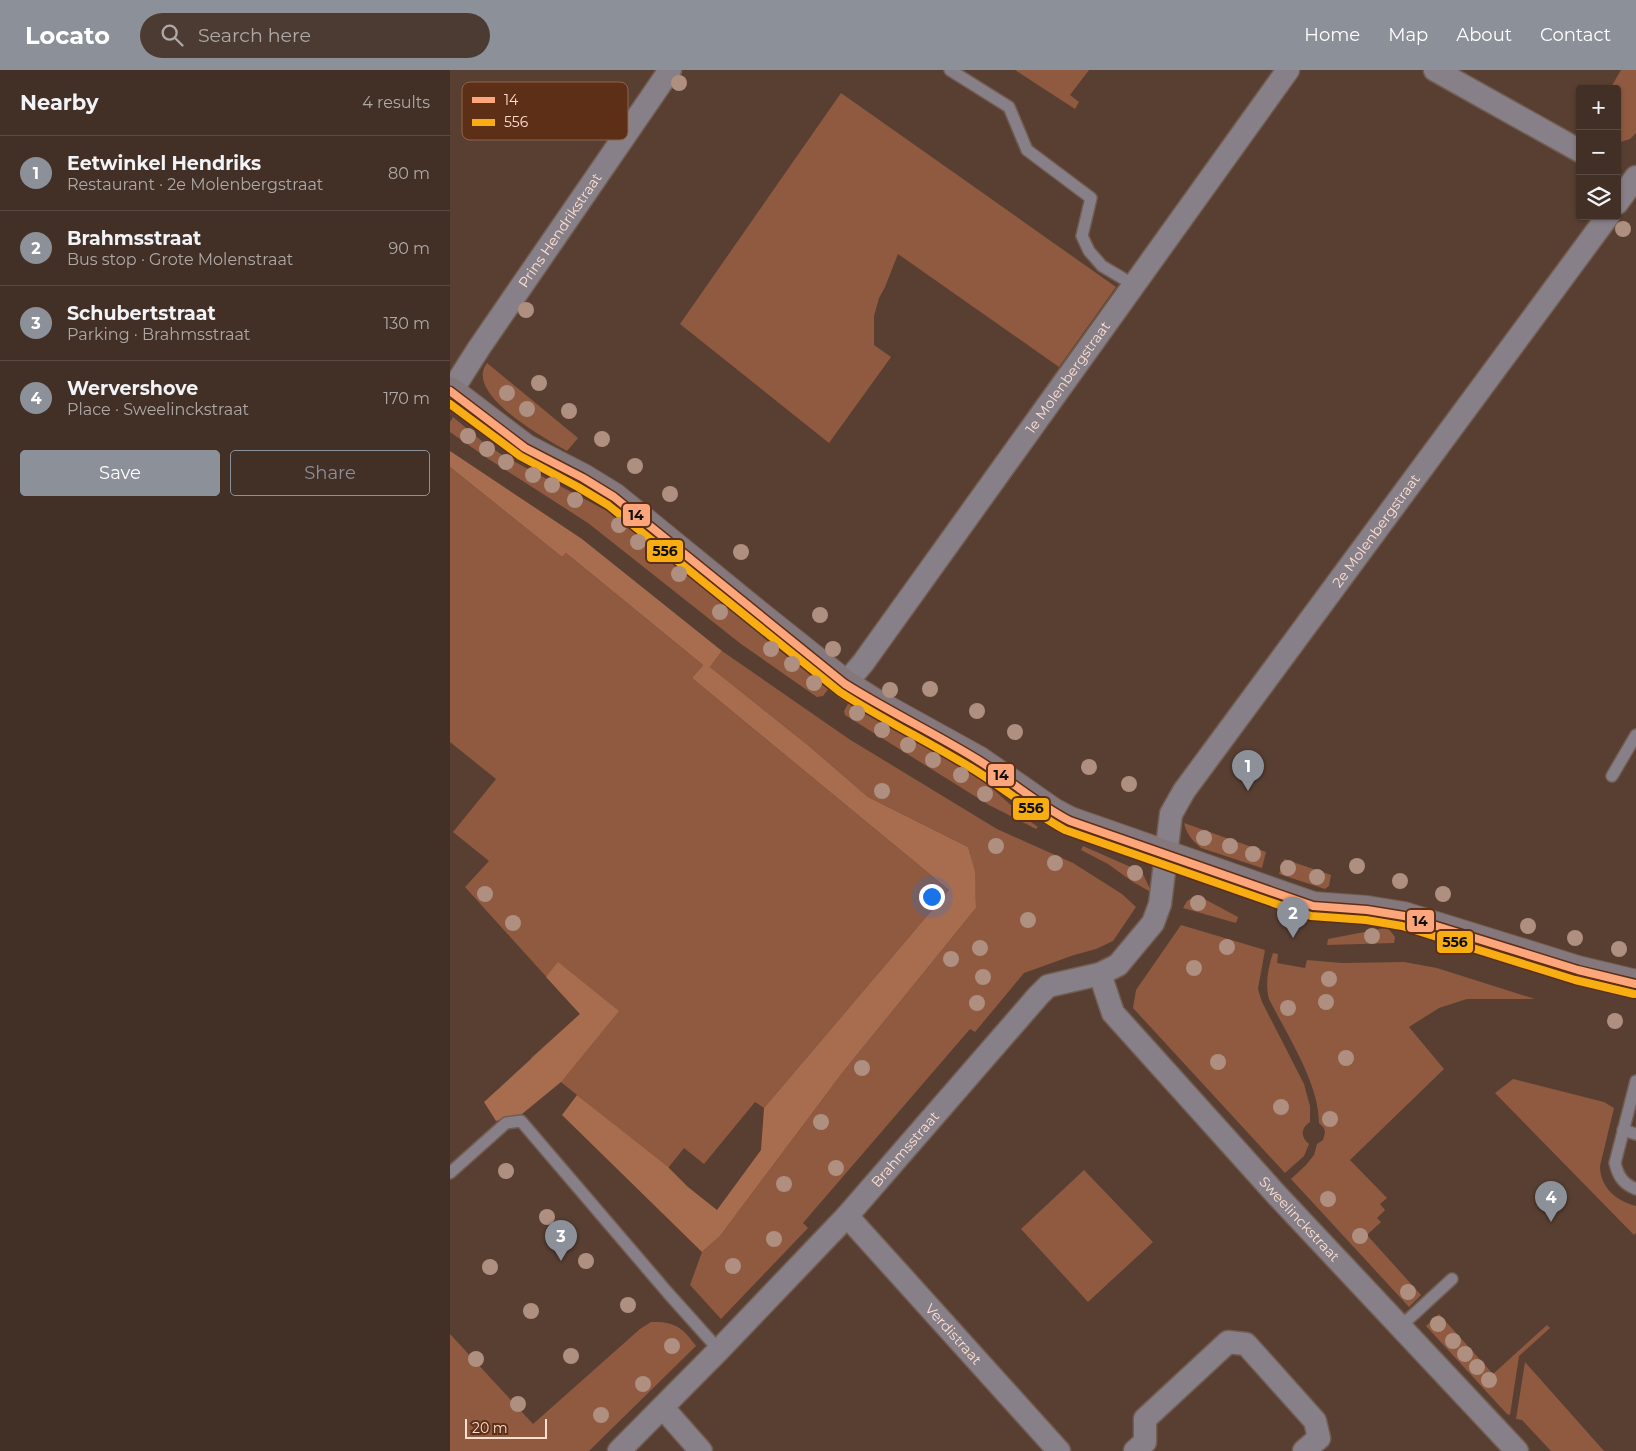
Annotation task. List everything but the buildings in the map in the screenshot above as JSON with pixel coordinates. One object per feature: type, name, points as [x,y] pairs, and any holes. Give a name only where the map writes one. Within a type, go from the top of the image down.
[{"type":"street","name":"Prins Hendrikstraat","points":[[628,131],[670,70]]},
{"type":"street","name":"1e Molenbergstraat","points":[[845,684],[863,663],[1288,70]]},
{"type":"street","points":[[1435,70],[1576,149]]},
{"type":"street","name":"Prins Hendrikstraat","points":[[450,392],[622,140]]},
{"type":"street","points":[[1621,196],[1631,178]]},
{"type":"street","name":"2e Molenbergstraat","points":[[1166,854],[1171,814],[1184,791],[1605,220]]},
{"type":"street","points":[[450,392],[525,448],[583,478],[614,498],[845,684],[875,703],[978,760],[1053,812],[1070,821],[1313,906],[1367,910],[1404,916],[1578,970],[1636,984]]},
{"type":"street","name":"Brahmsstraat","points":[[619,1451],[663,1408],[847,1216],[1048,986],[1100,974],[1118,965],[1153,923],[1160,904],[1166,854]]},
{"type":"street","name":"Sweelinckstraat","points":[[1100,974],[1113,1013],[1274,1192],[1517,1451]]},
{"type":"street","name":"Verdistraat","points":[[847,1216],[1059,1451]]},
{"type":"street","points":[[1135,1451],[1145,1442],[1145,1419],[1228,1342],[1246,1344],[1315,1421],[1319,1438],[1304,1451]]},
{"type":"street","points":[[663,1408],[701,1451]]},
{"type":"lane","points":[[950,70],[1009,107],[1027,150],[1091,198],[1082,236],[1089,251],[1102,266],[1134,285]]},
{"type":"lane","points":[[1612,776],[1636,735]]},
{"type":"lane","points":[[1636,1082],[1615,1162],[1618,1174],[1623,1182],[1636,1189]]},
{"type":"lane","points":[[450,1173],[506,1123],[522,1122],[719,1350]]},
{"type":"lane","points":[[1623,1130],[1636,1134]]},
{"type":"lane","points":[[1400,1327],[1452,1279]]},
{"type":"shaded area","points":[[1015,70],[1089,70],[1070,95],[1079,102],[1075,109]]},
{"type":"shaded area","points":[[1621,70],[1636,70],[1636,133],[1630,139],[1621,142],[1621,85],[1612,85]]},
{"type":"shaded area","points":[[841,93],[1116,287],[1059,367],[898,254],[879,298],[874,316],[874,345],[891,357],[829,443],[680,324]]},
{"type":"shaded area","points":[[487,363],[578,438],[567,451],[526,426],[496,401],[486,388],[483,375]]},
{"type":"shaded area","points":[[453,417],[483,442],[504,456],[607,511],[829,688],[823,696],[817,697],[741,644],[588,523],[450,432],[450,422]]},
{"type":"shaded area","points":[[450,451],[582,539],[722,651],[710,667],[809,746],[868,797],[968,847],[975,872],[976,908],[843,1072],[720,1236],[702,1252],[562,1115],[577,1095],[668,1167],[688,1187],[717,1210],[761,1150],[764,1108],[949,890],[692,678],[703,665],[566,553],[562,557],[450,467]]},
{"type":"shaded area","points":[[450,467],[562,557],[566,553],[703,665],[692,678],[949,890],[764,1108],[755,1102],[704,1164],[684,1148],[668,1168],[531,1058],[580,1014],[465,887],[489,861],[453,832],[496,779],[450,742]]},
{"type":"shaded area","points":[[722,651],[849,739],[997,829],[1073,863],[1122,894],[1136,907],[1113,941],[1096,949],[1024,973],[975,1032],[970,1029],[803,1223],[808,1228],[721,1319],[690,1285],[702,1252],[720,1236],[843,1072],[976,908],[974,878],[968,847],[868,797],[809,746],[710,667]]},
{"type":"shaded area","points":[[849,702],[881,723],[961,766],[985,782],[1038,827],[1036,829],[989,805],[845,715],[844,711]]},
{"type":"shaded area","points":[[1184,823],[1266,852],[1262,868],[1201,848],[1190,837]]},
{"type":"shaded area","points":[[1083,846],[1142,872],[1150,889],[1149,891],[1108,864],[1081,850]]},
{"type":"shaded area","points":[[1284,859],[1331,875],[1329,886],[1325,889],[1279,874]]},
{"type":"shaded area","points":[[1197,895],[1238,917],[1236,923],[1183,908],[1187,901]]},
{"type":"shaded area","points":[[1181,925],[1265,950],[1258,989],[1262,1002],[1304,1084],[1310,1106],[1310,1122],[1303,1130],[1303,1136],[1309,1144],[1304,1156],[1285,1173],[1133,1008],[1136,990]]},
{"type":"shaded area","points":[[1388,928],[1395,937],[1394,943],[1327,945],[1328,939]]},
{"type":"shaded area","points":[[1273,953],[1278,954],[1277,963],[1305,968],[1307,960],[1342,963],[1404,962],[1437,968],[1535,999],[1467,999],[1439,1008],[1409,1027],[1444,1069],[1350,1160],[1387,1198],[1380,1204],[1385,1210],[1377,1218],[1381,1222],[1367,1235],[1421,1295],[1409,1307],[1291,1179],[1314,1155],[1317,1144],[1323,1140],[1325,1133],[1324,1128],[1319,1123],[1318,1108],[1308,1076],[1269,999],[1267,988],[1268,976]]},
{"type":"shaded area","points":[[558,962],[619,1011],[561,1082],[522,1114],[496,1121],[484,1102],[580,1014],[546,977]]},
{"type":"shaded area","points":[[1513,1079],[1604,1102],[1614,1108],[1600,1166],[1601,1174],[1610,1192],[1622,1201],[1636,1206],[1636,1233],[1634,1235],[1495,1093]]},
{"type":"shaded area","points":[[1084,1170],[1153,1242],[1088,1302],[1021,1229]]},
{"type":"shaded area","points":[[1439,1314],[1493,1374],[1547,1325],[1550,1328],[1519,1356],[1510,1415],[1426,1326]]},
{"type":"shaded area","points":[[651,1322],[672,1324],[678,1327],[696,1346],[589,1451],[450,1451],[450,1334],[533,1424],[640,1329]]},
{"type":"shaded area","points":[[1525,1362],[1604,1451],[1551,1451],[1522,1420],[1516,1419]]},
{"type":"transit line","name":"14","points":[[450,391],[525,448],[583,478],[614,497],[845,684],[978,760],[1046,807],[1070,821],[1313,906],[1367,910],[1404,916],[1578,970],[1636,984]]},
{"type":"transit line","name":"556","points":[[450,404],[520,456],[608,505],[840,692],[973,769],[1041,816],[1065,830],[1311,916],[1366,920],[1402,926],[1575,980],[1634,994]]},
{"type":"place","name":"Eetwinkel Hendriks","points":[[1248,791]]},
{"type":"place","name":"Brahmsstraat","points":[[1293,938]]},
{"type":"place","name":"Wervershove","points":[[1551,1222]]},
{"type":"place","name":"Schubertstraat","points":[[561,1261]]}]
